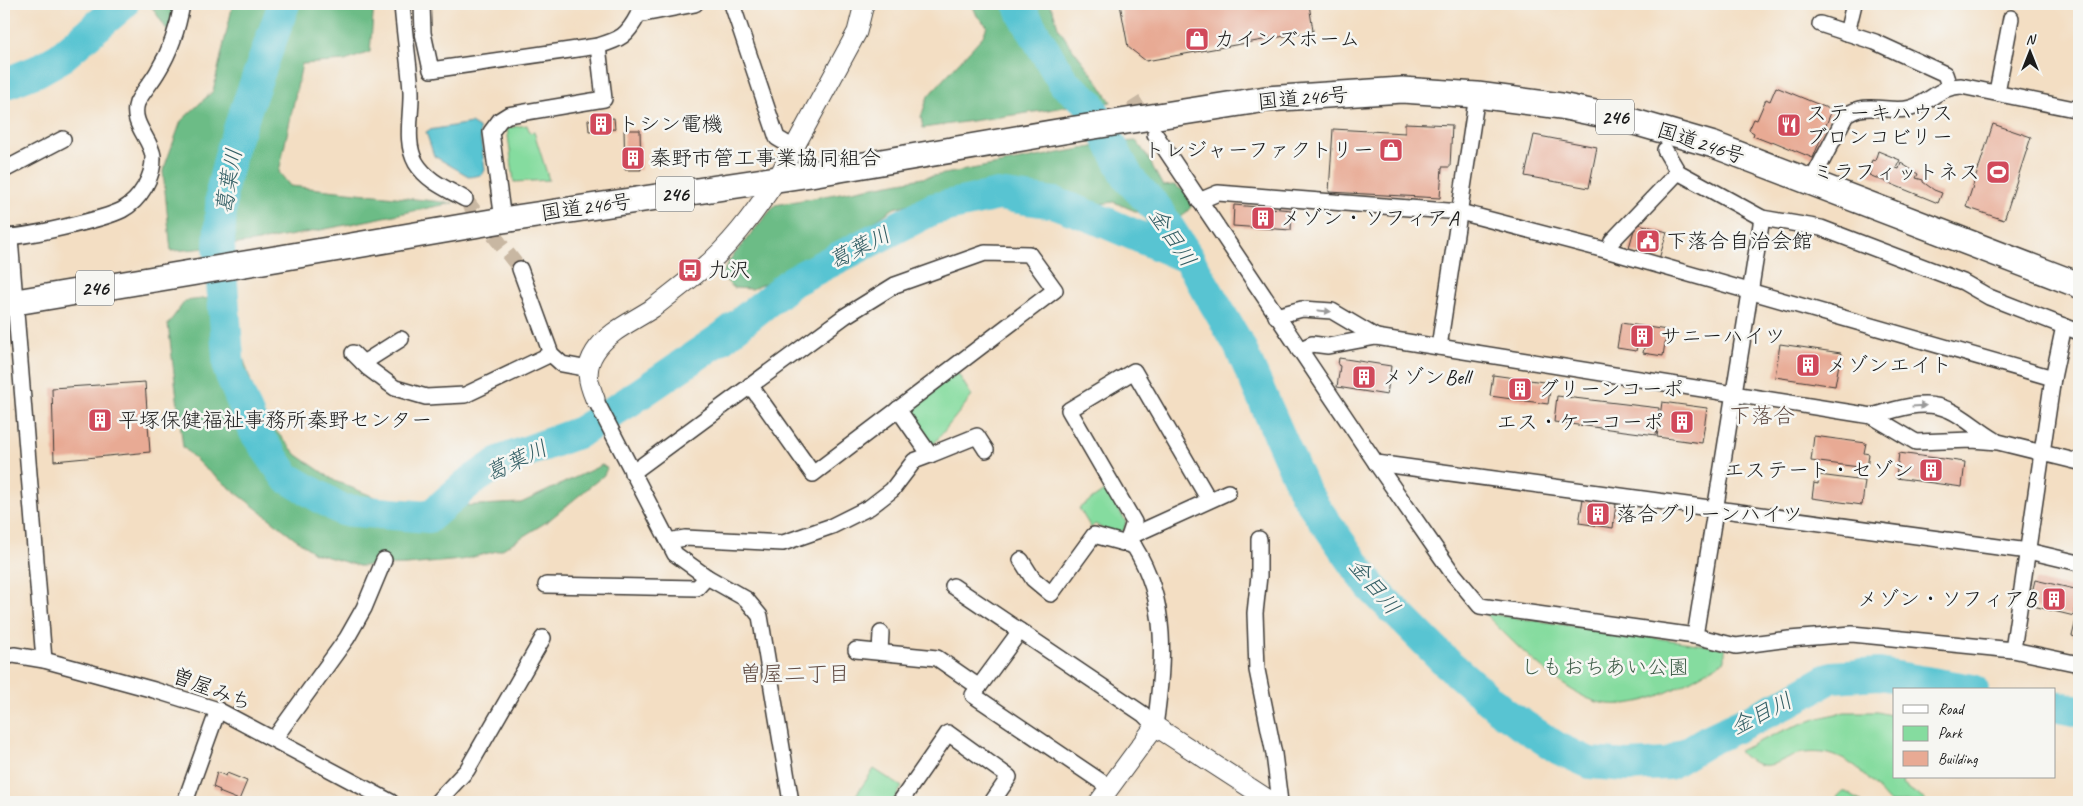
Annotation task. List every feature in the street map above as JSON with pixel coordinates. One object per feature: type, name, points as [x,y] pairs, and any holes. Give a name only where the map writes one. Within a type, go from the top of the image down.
[{"type":"highway","name":"国道246号","points":[[9,303],[503,220],[777,179],[1069,130],[1266,100],[1325,94],[1402,90],[1477,95],[1561,106],[1624,119],[1714,145],[2079,285]]},
{"type":"street","points":[[44,660],[9,303],[7,237],[28,235],[122,210],[139,195],[149,181],[153,156],[138,125],[136,112],[138,102],[169,52],[179,25],[182,4]]},
{"type":"street","points":[[402,4],[412,115],[409,127],[410,145],[415,162],[437,185],[465,198]]},
{"type":"street","points":[[422,4],[423,33],[431,70],[598,46],[618,40],[630,31],[638,15],[695,4]]},
{"type":"street","points":[[732,4],[777,138],[794,148]]},
{"type":"street","points":[[791,802],[760,616],[746,599],[707,577],[675,554],[595,399],[588,381],[589,369],[594,354],[602,342],[652,308],[722,252],[745,225],[777,179],[857,32],[864,4]]},
{"type":"street","points":[[1847,33],[1854,4]]},
{"type":"street","points":[[1997,92],[2011,18]]},
{"type":"street","points":[[1820,24],[1875,42],[1945,74],[1949,86]]},
{"type":"street","points":[[406,35],[423,33]]},
{"type":"street","points":[[503,220],[492,132],[500,120],[508,115],[604,99],[598,46]]},
{"type":"street","points":[[1811,182],[1846,115],[1862,108],[1894,111],[1911,108],[1923,103],[1949,86],[1960,86],[2079,110]]},
{"type":"street","points":[[1439,347],[1477,95]]},
{"type":"street","points":[[1155,134],[1376,463],[1451,571],[1480,606],[1695,636],[1736,646],[1789,639],[1852,634],[2012,650],[2079,664]]},
{"type":"street","points":[[4,170],[63,139]]},
{"type":"street","points":[[1665,150],[1678,172],[1762,218],[1821,228],[1963,282],[1989,297],[2079,332]]},
{"type":"street","points":[[1609,252],[1612,241],[1678,172]]},
{"type":"street","points":[[1199,201],[1218,193],[1460,212],[1609,252],[2053,378]]},
{"type":"street","points":[[1695,636],[1762,218]]},
{"type":"street","points":[[632,473],[750,385],[845,316],[895,285],[985,253],[1029,254],[1055,290],[813,474],[750,385]]},
{"type":"street","points":[[520,269],[552,354],[562,364],[589,369]]},
{"type":"street","points":[[1276,316],[1302,309],[1332,311],[1376,337]]},
{"type":"street","points":[[2012,650],[2053,378],[2064,326]]},
{"type":"street","points":[[1299,350],[1312,344],[1328,346],[1376,337],[1872,416],[1916,442],[1972,440],[1998,442],[2079,462]]},
{"type":"street","points":[[401,339],[358,358],[395,388],[426,397],[465,395],[552,354]]},
{"type":"street","points":[[1020,631],[973,694],[1104,795],[1155,726],[1162,653],[1158,604],[1150,577],[1131,541],[1134,522],[1069,410],[1134,371],[1209,500]]},
{"type":"street","points":[[1872,416],[1916,405],[1935,405],[1949,410],[1998,442]]},
{"type":"street","points":[[898,409],[930,455]]},
{"type":"street","points":[[668,541],[685,538],[783,543],[832,526],[870,507],[892,490],[914,462],[977,436],[986,450]]},
{"type":"street","points":[[1376,463],[2028,550],[2079,563]]},
{"type":"street","points":[[1021,560],[1033,579],[1051,594],[1094,535],[1131,541],[1228,492]]},
{"type":"street","points":[[1259,539],[1259,576],[1255,613],[1257,670],[1274,754],[1280,802]]},
{"type":"street","points":[[274,739],[347,638],[364,608],[384,560]]},
{"type":"street","points":[[546,584],[697,588],[707,577]]},
{"type":"street","points":[[953,586],[1143,714],[1155,726],[1272,802]]},
{"type":"street","points":[[880,652],[881,634]]},
{"type":"street","points":[[437,802],[467,770],[544,638]]},
{"type":"street","points":[[856,650],[937,658],[979,687]]},
{"type":"street","name":"曽屋みち","points":[[4,656],[14,655],[44,660],[154,690],[218,710],[391,802]]},
{"type":"street","points":[[185,802],[218,710]]},
{"type":"street","points":[[900,802],[948,733],[1009,777],[992,802]]},
{"type":"green space","points":[[150,4],[174,4],[169,33]]},
{"type":"green space","points":[[233,4],[374,4],[370,52],[345,61],[302,64],[279,172],[290,186],[453,203],[348,225],[242,244],[171,251],[163,171],[181,121],[213,91]]},
{"type":"green space","points":[[972,4],[1049,4],[1053,10],[1058,27],[1111,102],[1073,105],[923,128],[921,117],[928,96],[983,36],[987,26],[977,16]]},
{"type":"green space","points":[[527,125],[530,133],[534,132],[549,180],[514,182],[507,128]]},
{"type":"green space","points":[[1136,141],[1148,157],[1163,186],[1174,185],[1189,194],[1191,207],[1179,220],[1163,223],[1114,202],[1099,204],[1036,186],[990,186],[944,195],[894,208],[841,245],[805,265],[752,289],[734,288],[721,276],[731,258],[775,205],[1119,142]]},
{"type":"green space","points":[[219,297],[228,312],[257,400],[267,421],[297,455],[335,481],[382,500],[458,506],[521,503],[602,465],[607,468],[604,475],[548,521],[501,550],[461,560],[407,565],[359,566],[314,553],[203,467],[183,447],[168,324],[185,301]]},
{"type":"green space","points":[[957,372],[972,396],[933,445],[910,416],[910,407]]},
{"type":"green space","points":[[1107,489],[1126,522],[1124,530],[1114,536],[1095,524],[1091,528],[1079,508]]},
{"type":"green space","name":"しもおちあい公園","points":[[1484,613],[1725,648],[1725,660],[1680,686],[1656,697],[1627,704],[1603,703],[1580,694],[1550,674]]},
{"type":"green space","points":[[1845,712],[1878,712],[1893,716],[1893,778],[1904,778],[1902,784],[1928,802],[1889,802],[1855,767],[1839,757],[1829,754],[1814,752],[1798,754],[1775,764],[1764,765],[1751,761],[1739,751],[1803,723]]},
{"type":"green space","points":[[874,769],[902,787],[892,802],[851,802]]},
{"type":"green space","points":[[1842,792],[1846,792],[1862,802],[1832,802]]},
{"type":"water","points":[[471,123],[479,128],[485,170],[481,175],[470,177],[434,156],[426,132]]},
{"type":"building","name":"カインズホーム","points":[[1120,4],[1309,4],[1313,31],[1146,61],[1128,47]]},
{"type":"building","name":"ステーキハウス ブロンコビリー","points":[[1776,87],[1832,110],[1813,158],[1772,141],[1771,143],[1753,136],[1754,133],[1749,130],[1754,119],[1757,120],[1766,99],[1770,101]]},
{"type":"building","name":"トシン電機","points":[[614,118],[615,129],[589,131],[588,120]]},
{"type":"building","name":"トレジャーファクトリー","points":[[1405,123],[1452,125],[1450,167],[1442,167],[1440,198],[1329,192],[1333,129],[1405,133]]},
{"type":"building","name":"ミラフィットネス","points":[[1993,124],[2031,137],[2004,220],[1966,207]]},
{"type":"building","name":"秦野市管工事業協同組合","points":[[624,130],[640,130],[641,170],[625,170]]},
{"type":"building","points":[[1534,135],[1597,147],[1589,188],[1525,176]]},
{"type":"building","points":[[1878,151],[1900,160],[1896,168],[1899,169],[1901,163],[1918,174],[1916,178],[1923,180],[1934,190],[1942,193],[1938,203],[1869,175],[1872,160],[1875,161]]},
{"type":"building","name":"メゾン・ソフィアA","points":[[1234,205],[1292,210],[1291,230],[1233,226]]},
{"type":"building","name":"下落合自治会館","points":[[1636,223],[1667,232],[1659,259],[1628,251]]},
{"type":"building","name":"サニーハイツ","points":[[1621,323],[1667,330],[1663,356],[1643,353],[1645,343],[1638,342],[1636,351],[1617,348]]},
{"type":"building","name":"メゾンエイト","points":[[1780,344],[1841,353],[1835,386],[1775,377]]},
{"type":"building","name":"メゾンBell","points":[[1339,358],[1391,366],[1387,395],[1337,387],[1340,366],[1338,365]]},
{"type":"building","name":"グリーンコーポ","points":[[1493,375],[1551,383],[1548,404],[1490,396]]},
{"type":"building","name":"平塚保健福祉事務所秦野センター","points":[[145,382],[150,452],[54,461],[52,388]]},
{"type":"building","points":[[1557,396],[1659,408],[1656,435],[1554,422]]},
{"type":"building","name":"エス・ケーコーポ","points":[[1662,402],[1707,408],[1702,443],[1657,437]]},
{"type":"building","points":[[1814,436],[1866,443],[1864,453],[1869,454],[1867,468],[1811,461]]},
{"type":"building","name":"エステート・セゾン","points":[[1899,453],[1965,462],[1962,487],[1896,478]]},
{"type":"building","points":[[1819,475],[1865,481],[1862,505],[1812,498],[1814,483],[1818,484]]},
{"type":"building","name":"落合グリーンハイツ","points":[[1583,499],[1616,504],[1613,528],[1579,523]]},
{"type":"building","name":"メゾン・ソフィアB","points":[[2035,580],[2079,590],[2074,616],[2029,605]]},
{"type":"building","points":[[2077,616],[2079,617],[2079,638],[2072,636]]},
{"type":"building","points":[[217,772],[226,776],[227,773],[247,781],[239,800],[219,792],[220,790],[213,787]]},
{"type":"waterway","name":"葛葉川","points":[[4,84],[37,71],[60,58],[123,4]]},
{"type":"waterway","name":"葛葉川","points":[[284,4],[232,148],[222,189],[219,245],[229,370],[255,432],[286,477],[342,510],[429,517],[467,484],[501,461],[580,432],[628,402],[723,337],[793,281],[933,209],[998,195],[1055,203],[1188,258]]},
{"type":"waterway","name":"金目川","points":[[1019,4],[1064,83],[1089,103],[1129,179],[1157,209],[1239,345],[1305,493],[1371,587],[1444,660],[1503,712],[1559,749],[1590,763],[1627,766],[1669,764],[1707,741],[1786,703],[1832,677],[1879,674],[1961,688]]},
{"type":"waterway","name":"金目川","points":[[2056,706],[2079,711]]},
{"type":"tunnel","points":[[1133,100],[1148,123]]},
{"type":"tunnel","points":[[465,199],[520,269]]},
{"type":"place","name":"カインズホーム","points":[[1197,39]]},
{"type":"place","name":"トシン電機","points":[[601,124]]},
{"type":"place","name":"ステーキハウス ブロンコビリー","points":[[1789,125]]},
{"type":"place","name":"トレジャーファクトリー","points":[[1391,150]]},
{"type":"place","name":"秦野市管工事業協同組合","points":[[633,158]]},
{"type":"place","name":"ミラフィットネス","points":[[1998,172]]},
{"type":"place","name":"メゾン・ソフィアA","points":[[1263,218]]},
{"type":"place","name":"下落合自治会館","points":[[1648,241]]},
{"type":"place","name":"九沢","points":[[690,270]]},
{"type":"place","name":"サニーハイツ","points":[[1642,336]]},
{"type":"place","name":"メゾンエイト","points":[[1808,365]]},
{"type":"place","name":"メゾンBell","points":[[1364,377]]},
{"type":"place","name":"グリーンコーポ","points":[[1520,389]]},
{"type":"place","name":"平塚保健福祉事務所秦野センター","points":[[100,420]]},
{"type":"place","name":"エス・ケーコーポ","points":[[1682,422]]},
{"type":"place","name":"エステート・セゾン","points":[[1931,470]]},
{"type":"place","name":"落合グリーンハイツ","points":[[1598,514]]},
{"type":"place","name":"メゾン・ソフィアB","points":[[2054,599]]},
{"type":"district","name":"下落合","points":[[1762,415]]},
{"type":"district","name":"曽屋二丁目","points":[[795,673]]}]
